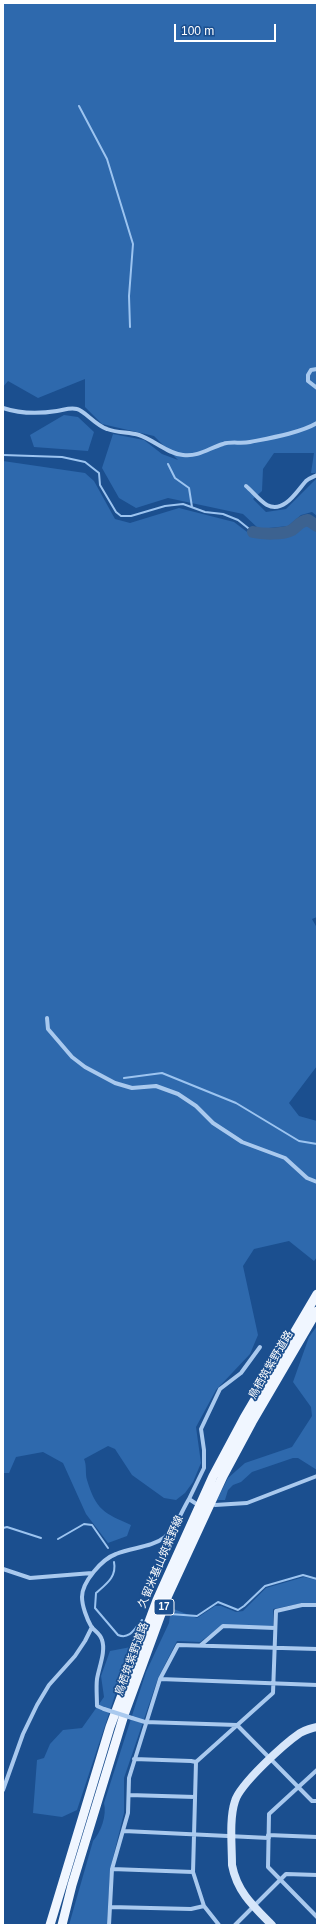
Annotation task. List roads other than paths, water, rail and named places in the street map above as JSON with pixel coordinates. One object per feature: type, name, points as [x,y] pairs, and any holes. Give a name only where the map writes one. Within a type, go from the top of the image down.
[{"type":"main road","name":"久留米基山筑紫野線","points":[[50,1925],[110,1727],[157,1600],[213,1476],[244,1418],[316,1294]]},
{"type":"main road","name":"鳥栖筑紫野道路","points":[[62,1925],[72,1885],[124,1714],[168,1595],[223,1476],[256,1415],[317,1311]]},
{"type":"street","points":[[317,369],[311,370],[308,375],[308,381],[317,388]]},
{"type":"street","points":[[3,408],[27,413],[58,411],[69,408],[80,409],[98,426],[109,430],[138,434],[154,440],[176,454],[185,456],[201,454],[224,443],[249,442],[307,428],[317,423]]},
{"type":"street","points":[[246,486],[267,505],[283,505],[290,500],[308,480],[317,475]]},
{"type":"street","points":[[47,1018],[48,1029],[72,1057],[85,1067],[115,1083],[132,1088],[156,1086],[178,1094],[196,1106],[213,1123],[242,1142],[285,1158],[307,1178],[317,1182]]},
{"type":"street","points":[[260,1347],[241,1373],[220,1389],[204,1422],[201,1429],[204,1450],[204,1468],[173,1529],[163,1538],[149,1545],[116,1554],[92,1573],[85,1585],[82,1596],[82,1604],[92,1627],[99,1633],[103,1641],[97,1680],[96,1706],[145,1722],[237,1725],[271,1758],[298,1788],[312,1801],[317,1801]]},
{"type":"street","points":[[214,1505],[247,1503],[317,1476]]},
{"type":"street","points":[[189,1499],[195,1502]]},
{"type":"street","points":[[3,1569],[30,1578],[92,1573]]},
{"type":"street","points":[[219,1925],[204,1906],[193,1872],[196,1762],[273,1693],[276,1611],[302,1605],[317,1605]]},
{"type":"street","points":[[201,1645],[223,1626],[275,1628]]},
{"type":"street","points":[[3,1790],[23,1734],[37,1705],[49,1685],[75,1656],[92,1627]]},
{"type":"street","points":[[109,1925],[112,1869],[128,1813],[129,1778],[145,1722],[160,1679],[178,1644],[317,1649]]},
{"type":"street","points":[[160,1679],[317,1685]]},
{"type":"street","points":[[272,1925],[241,1891],[234,1874],[232,1865],[233,1811],[237,1796],[244,1785],[271,1758],[298,1734],[307,1729],[317,1727]]},
{"type":"street","points":[[134,1759],[196,1762]]},
{"type":"street","points":[[317,1770],[269,1814],[268,1867],[317,1917]]},
{"type":"street","points":[[129,1795],[195,1797]]},
{"type":"street","points":[[124,1831],[232,1837],[317,1836]]},
{"type":"street","points":[[112,1869],[193,1872]]},
{"type":"street","points":[[234,1925],[286,1874],[317,1875]]},
{"type":"street","points":[[110,1907],[191,1909],[204,1906]]},
{"type":"waterway","points":[[79,106],[107,159],[133,244],[129,296],[130,327]]},
{"type":"waterway","points":[[3,455],[62,457],[85,462],[99,473],[100,485],[116,512],[121,516],[131,516],[165,506],[183,504],[205,512],[223,514],[238,520],[253,532]]},
{"type":"waterway","points":[[168,464],[175,478],[189,488],[192,507]]},
{"type":"waterway","points":[[253,532],[267,534],[288,532],[308,520],[317,526]]},
{"type":"waterway","points":[[124,1078],[162,1073],[236,1103],[299,1141],[317,1144]]},
{"type":"waterway","points":[[58,1539],[84,1524],[92,1525],[108,1548]]},
{"type":"waterway","points":[[3,1528],[7,1527],[41,1538]]},
{"type":"waterway","points":[[114,1562],[114,1572],[110,1580],[96,1593],[95,1608],[118,1635],[129,1635],[142,1620]]},
{"type":"waterway","points":[[170,1614],[197,1616],[218,1602],[238,1610],[265,1586],[303,1575],[317,1579]]}]
